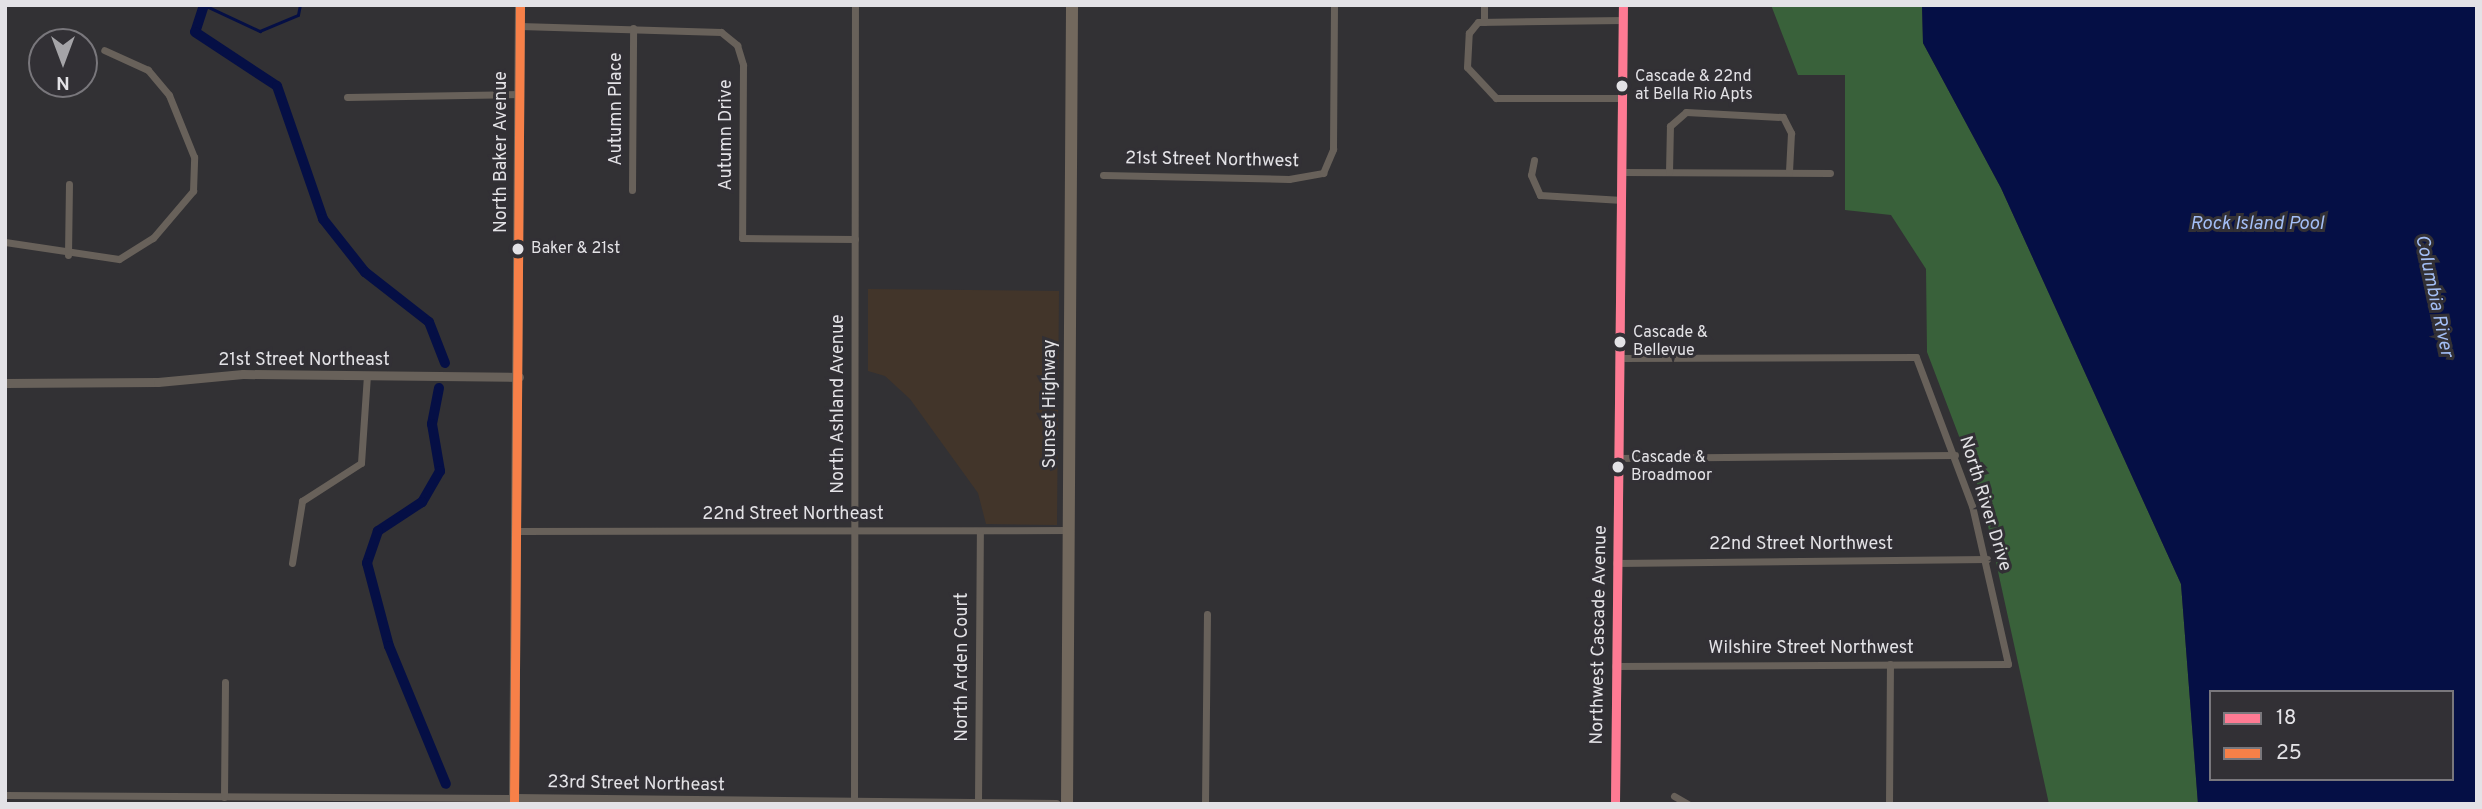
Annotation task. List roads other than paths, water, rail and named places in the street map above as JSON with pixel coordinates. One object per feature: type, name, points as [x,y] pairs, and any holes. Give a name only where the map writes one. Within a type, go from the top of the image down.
[{"type":"highway","name":"Sunset Highway","points":[[1067,804],[1072,5]]},
{"type":"main road","name":"North Baker Avenue","points":[[514,801],[520,5]]},
{"type":"street","name":"North Ashland Avenue","points":[[854,803],[855,5]]},
{"type":"street","name":"21st Street Northwest","points":[[1103,175],[1309,178],[1327,169],[1334,138],[1334,5]]},
{"type":"street","points":[[1484,22],[1485,5]]},
{"type":"street","name":"Northwest Cascade Avenue","points":[[1615,804],[1623,5]]},
{"type":"street","points":[[1622,98],[1496,98],[1468,67],[1469,33],[1484,22],[1623,20]]},
{"type":"street","name":"Autumn Drive","points":[[520,26],[721,32],[737,45],[743,65],[742,238],[855,239]]},
{"type":"street","name":"Autumn Place","points":[[632,190],[633,28]]},
{"type":"street","points":[[5,242],[68,255],[119,259],[136,252],[183,208],[196,174],[186,131],[157,78],[104,50]]},
{"type":"street","points":[[347,97],[520,94]]},
{"type":"street","points":[[1670,172],[1670,126],[1674,117],[1699,112],[1783,117],[1791,133],[1789,173]]},
{"type":"street","points":[[1534,160],[1531,175],[1540,195],[1622,201]]},
{"type":"street","points":[[1622,172],[1830,173]]},
{"type":"street","points":[[68,255],[69,184]]},
{"type":"street","name":"North River Drive","points":[[1620,358],[1916,357],[1955,455],[1987,559],[2008,664]]},
{"type":"street","points":[[292,563],[302,501],[361,463],[367,376]]},
{"type":"street","name":"21st Street Northeast","points":[[5,383],[367,376],[519,377]]},
{"type":"street","points":[[1618,458],[1955,455]]},
{"type":"street","name":"22nd Street Northeast","points":[[518,531],[1068,530]]},
{"type":"street","name":"North Arden Court","points":[[978,803],[980,531]]},
{"type":"street","name":"22nd Street Northwest","points":[[1616,562],[1987,559]]},
{"type":"street","points":[[1205,804],[1207,614]]},
{"type":"street","points":[[1889,804],[1890,664]]},
{"type":"street","name":"Wilshire Street Northwest","points":[[1615,666],[2008,664]]},
{"type":"street","points":[[224,797],[225,682]]},
{"type":"street","name":"23rd Street Northeast","points":[[5,795],[94,800],[224,797],[788,804],[1056,804]]},
{"type":"street","points":[[1674,796],[1688,804]]},
{"type":"water","name":"Rock Island Pool","points":[[1922,5],[2477,5],[2477,804],[2198,804],[2181,584],[2001,188],[1923,43]]},
{"type":"waterway","points":[[204,5],[260,31],[298,15],[300,5]]},
{"type":"waterway","points":[[204,5],[195,32],[277,86],[323,219],[365,272],[429,322],[445,363]]},
{"type":"waterway","points":[[439,388],[432,424],[440,471],[422,502],[378,531],[367,563],[389,646],[446,784]]},
{"type":"place","name":"Cascade & 22nd at Bella Rio Apts","points":[[1622,86]]},
{"type":"place","name":"Baker & 21st","points":[[518,249]]},
{"type":"place","name":"Cascade & Bellevue","points":[[1620,342]]},
{"type":"place","name":"Cascade & Broadmoor","points":[[1618,467]]},
{"type":"water label","name":"Columbia River","points":[[2433,296]]}]
